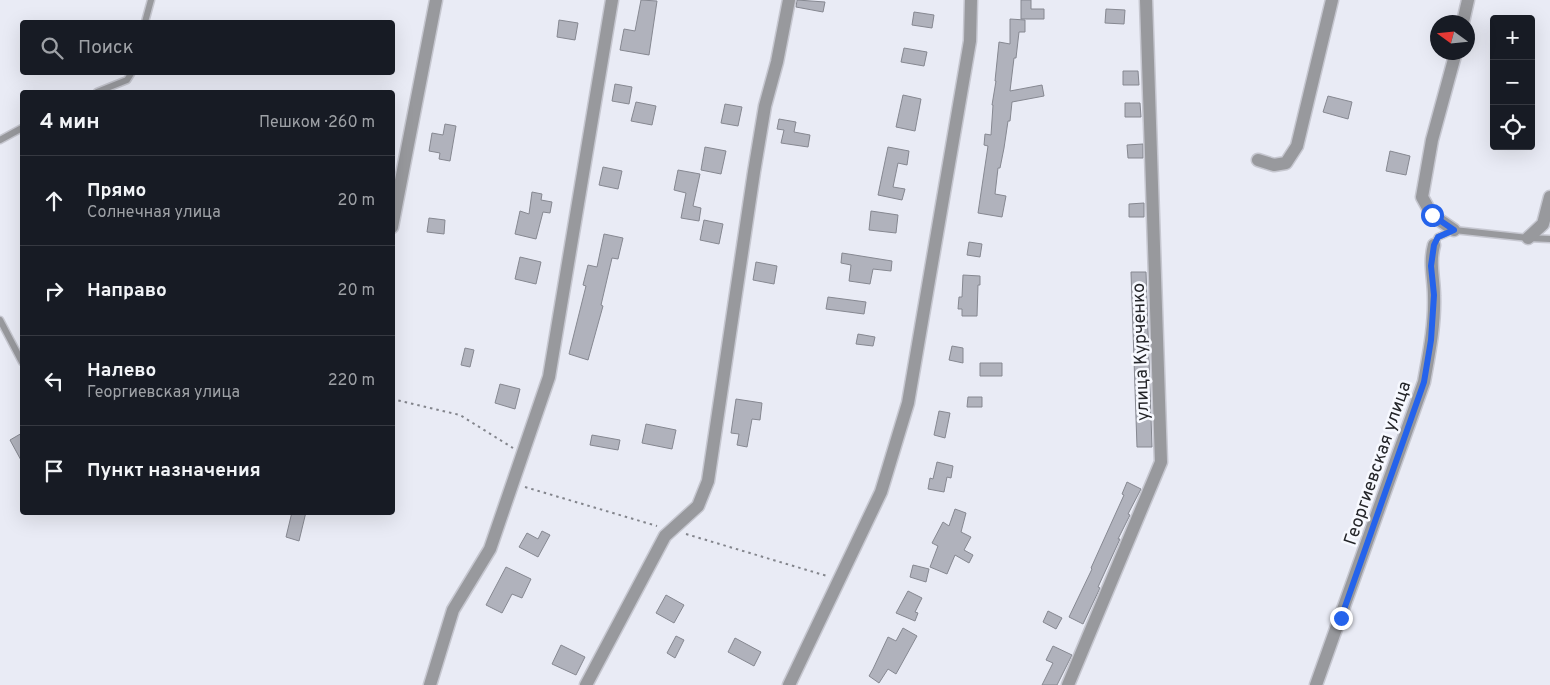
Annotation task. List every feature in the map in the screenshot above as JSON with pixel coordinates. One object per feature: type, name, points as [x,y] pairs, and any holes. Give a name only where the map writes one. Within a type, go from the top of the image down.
[{"type":"street","points":[[395,212],[436,0]]},
{"type":"street","points":[[430,685],[453,610],[490,549],[549,377],[612,0]]},
{"type":"street","points":[[586,685],[665,536],[698,506],[708,481],[765,106],[777,62],[789,0]]},
{"type":"street","points":[[789,685],[882,492],[908,403],[970,41],[971,0]]},
{"type":"street","name":"улица Курченко","points":[[1068,685],[1161,462],[1146,0]]},
{"type":"street","points":[[1258,160],[1274,165],[1286,163],[1297,146],[1332,0]]},
{"type":"street","points":[[1465,15],[1468,0]]},
{"type":"street","points":[[1454,60],[1432,140],[1422,197],[1432,215],[1454,230]]},
{"type":"street","points":[[1528,238],[1543,224],[1550,197]]},
{"type":"street","name":"Георгиевская улица","points":[[1316,685],[1424,382],[1433,322],[1434,295],[1431,266],[1434,245]]},
{"type":"lane","points":[[146,20],[151,0]]},
{"type":"lane","points":[[102,90],[127,80],[130,75]]},
{"type":"lane","points":[[0,140],[20,129]]},
{"type":"lane","points":[[1434,245],[1438,237],[1454,230],[1550,239]]},
{"type":"lane","points":[[0,320],[20,358]]},
{"type":"path","points":[[395,399],[460,415],[523,454]]},
{"type":"building","points":[[641,0],[657,1],[649,55],[620,50],[624,29],[635,31]]},
{"type":"building","points":[[797,0],[825,2],[823,12],[796,7]]},
{"type":"building","points":[[1021,0],[1031,0],[1031,9],[1044,9],[1044,19],[1021,19]]},
{"type":"building","points":[[1106,9],[1125,10],[1124,24],[1105,23]]},
{"type":"building","points":[[914,12],[934,15],[932,28],[912,25]]},
{"type":"building","points":[[1010,19],[1025,20],[1025,32],[1019,32],[1010,91],[1042,85],[1044,96],[1012,102],[1010,121],[1008,121],[1000,168],[998,168],[995,194],[1006,196],[1002,217],[978,213],[988,146],[984,145],[985,134],[991,135],[992,105],[999,42],[1010,44]]},
{"type":"building","points":[[559,20],[578,23],[575,40],[557,37]]},
{"type":"building","points":[[904,48],[927,52],[924,66],[901,62]]},
{"type":"building","points":[[1123,71],[1138,71],[1139,85],[1123,85]]},
{"type":"building","points":[[615,84],[632,87],[629,104],[612,101]]},
{"type":"building","points":[[903,95],[921,99],[915,131],[896,127]]},
{"type":"building","points":[[1328,96],[1352,102],[1348,119],[1323,112]]},
{"type":"building","points":[[636,102],[656,106],[652,125],[631,121]]},
{"type":"building","points":[[1125,103],[1140,103],[1141,117],[1125,117]]},
{"type":"building","points":[[725,104],[742,107],[738,126],[721,123]]},
{"type":"building","points":[[779,119],[796,122],[794,132],[810,135],[808,147],[781,143],[784,130],[777,129]]},
{"type":"building","points":[[445,124],[456,126],[450,161],[439,159],[440,153],[429,151],[432,133],[443,135]]},
{"type":"building","points":[[1143,144],[1143,158],[1128,158],[1127,145]]},
{"type":"building","points":[[705,147],[726,151],[721,174],[701,170]]},
{"type":"building","points":[[888,147],[909,151],[907,165],[898,163],[893,187],[905,189],[902,200],[878,195]]},
{"type":"building","points":[[1390,151],[1410,156],[1406,175],[1386,171]]},
{"type":"building","points":[[603,167],[622,171],[618,189],[599,185]]},
{"type":"building","points":[[678,170],[700,174],[693,206],[701,208],[699,221],[681,218],[686,193],[674,190]]},
{"type":"building","points":[[532,192],[542,194],[541,200],[552,202],[550,213],[543,212],[536,239],[515,234],[520,211],[529,214]]},
{"type":"building","points":[[1144,203],[1144,217],[1129,217],[1129,204]]},
{"type":"building","points":[[871,211],[898,215],[896,233],[869,230]]},
{"type":"building","points":[[429,218],[445,220],[444,234],[427,232]]},
{"type":"building","points":[[704,220],[723,224],[719,244],[700,240]]},
{"type":"building","points":[[604,234],[623,238],[618,259],[612,258],[601,305],[603,306],[588,360],[569,354],[586,286],[583,285],[588,265],[597,267]]},
{"type":"building","points":[[969,242],[982,244],[980,257],[967,255]]},
{"type":"building","points":[[842,253],[892,261],[891,271],[873,269],[870,284],[849,281],[851,265],[841,263]]},
{"type":"building","points":[[520,257],[541,262],[536,284],[515,279]]},
{"type":"building","points":[[756,262],[777,266],[774,284],[753,280]]},
{"type":"building","points":[[1131,272],[1146,272],[1152,447],[1137,447]]},
{"type":"building","points":[[963,275],[980,276],[977,316],[962,316],[962,309],[958,309],[959,297],[962,297]]},
{"type":"building","points":[[828,297],[866,302],[864,314],[826,309]]},
{"type":"building","points":[[858,334],[875,337],[873,346],[856,344]]},
{"type":"building","points":[[952,346],[963,348],[963,363],[949,360]]},
{"type":"building","points":[[465,348],[474,350],[470,367],[461,365]]},
{"type":"building","points":[[980,363],[1002,363],[1002,376],[980,376]]},
{"type":"building","points":[[500,384],[520,389],[515,409],[495,403]]},
{"type":"building","points":[[968,397],[982,397],[982,407],[967,407]]},
{"type":"building","points":[[736,399],[762,403],[760,420],[752,419],[747,447],[737,445],[739,434],[731,433]]},
{"type":"building","points":[[939,411],[950,413],[945,438],[934,435]]},
{"type":"building","points":[[646,424],[676,430],[672,449],[642,443]]},
{"type":"building","points":[[20,434],[20,458],[10,440]]},
{"type":"building","points":[[592,435],[620,440],[618,450],[590,445]]},
{"type":"building","points":[[937,462],[953,466],[951,478],[947,477],[944,492],[928,489],[930,478],[933,479]]},
{"type":"building","points":[[1127,482],[1141,489],[1128,514],[1130,515],[1118,539],[1120,539],[1098,587],[1100,588],[1083,624],[1069,617],[1124,495],[1122,494]]},
{"type":"building","points":[[955,509],[966,513],[961,532],[971,537],[964,550],[973,555],[969,563],[955,555],[947,574],[930,567],[938,546],[932,543],[943,522],[949,526]]},
{"type":"building","points":[[291,515],[305,515],[299,541],[286,537]]},
{"type":"building","points":[[542,531],[550,535],[538,557],[519,547],[527,533],[538,539]]},
{"type":"building","points":[[913,565],[929,569],[926,582],[910,577]]},
{"type":"building","points":[[506,567],[531,579],[522,598],[512,594],[502,613],[486,605]]},
{"type":"building","points":[[908,591],[922,598],[915,612],[918,613],[915,621],[896,613]]},
{"type":"building","points":[[666,595],[684,605],[674,623],[656,613]]},
{"type":"building","points":[[1048,611],[1062,618],[1056,629],[1043,622]]},
{"type":"building","points":[[903,628],[917,636],[896,674],[888,669],[879,683],[869,676],[888,637],[896,641]]},
{"type":"building","points":[[676,636],[684,640],[675,658],[667,653]]},
{"type":"building","points":[[735,638],[761,652],[754,666],[728,652]]},
{"type":"building","points":[[561,645],[585,657],[576,675],[552,664]]},
{"type":"building","points":[[1053,646],[1072,655],[1057,685],[1042,685],[1053,663],[1046,660]]},
{"type":"route","points":[[1341,618],[1424,382],[1431,340],[1434,295],[1431,266],[1432,254],[1438,237],[1454,230],[1432,215]]}]
